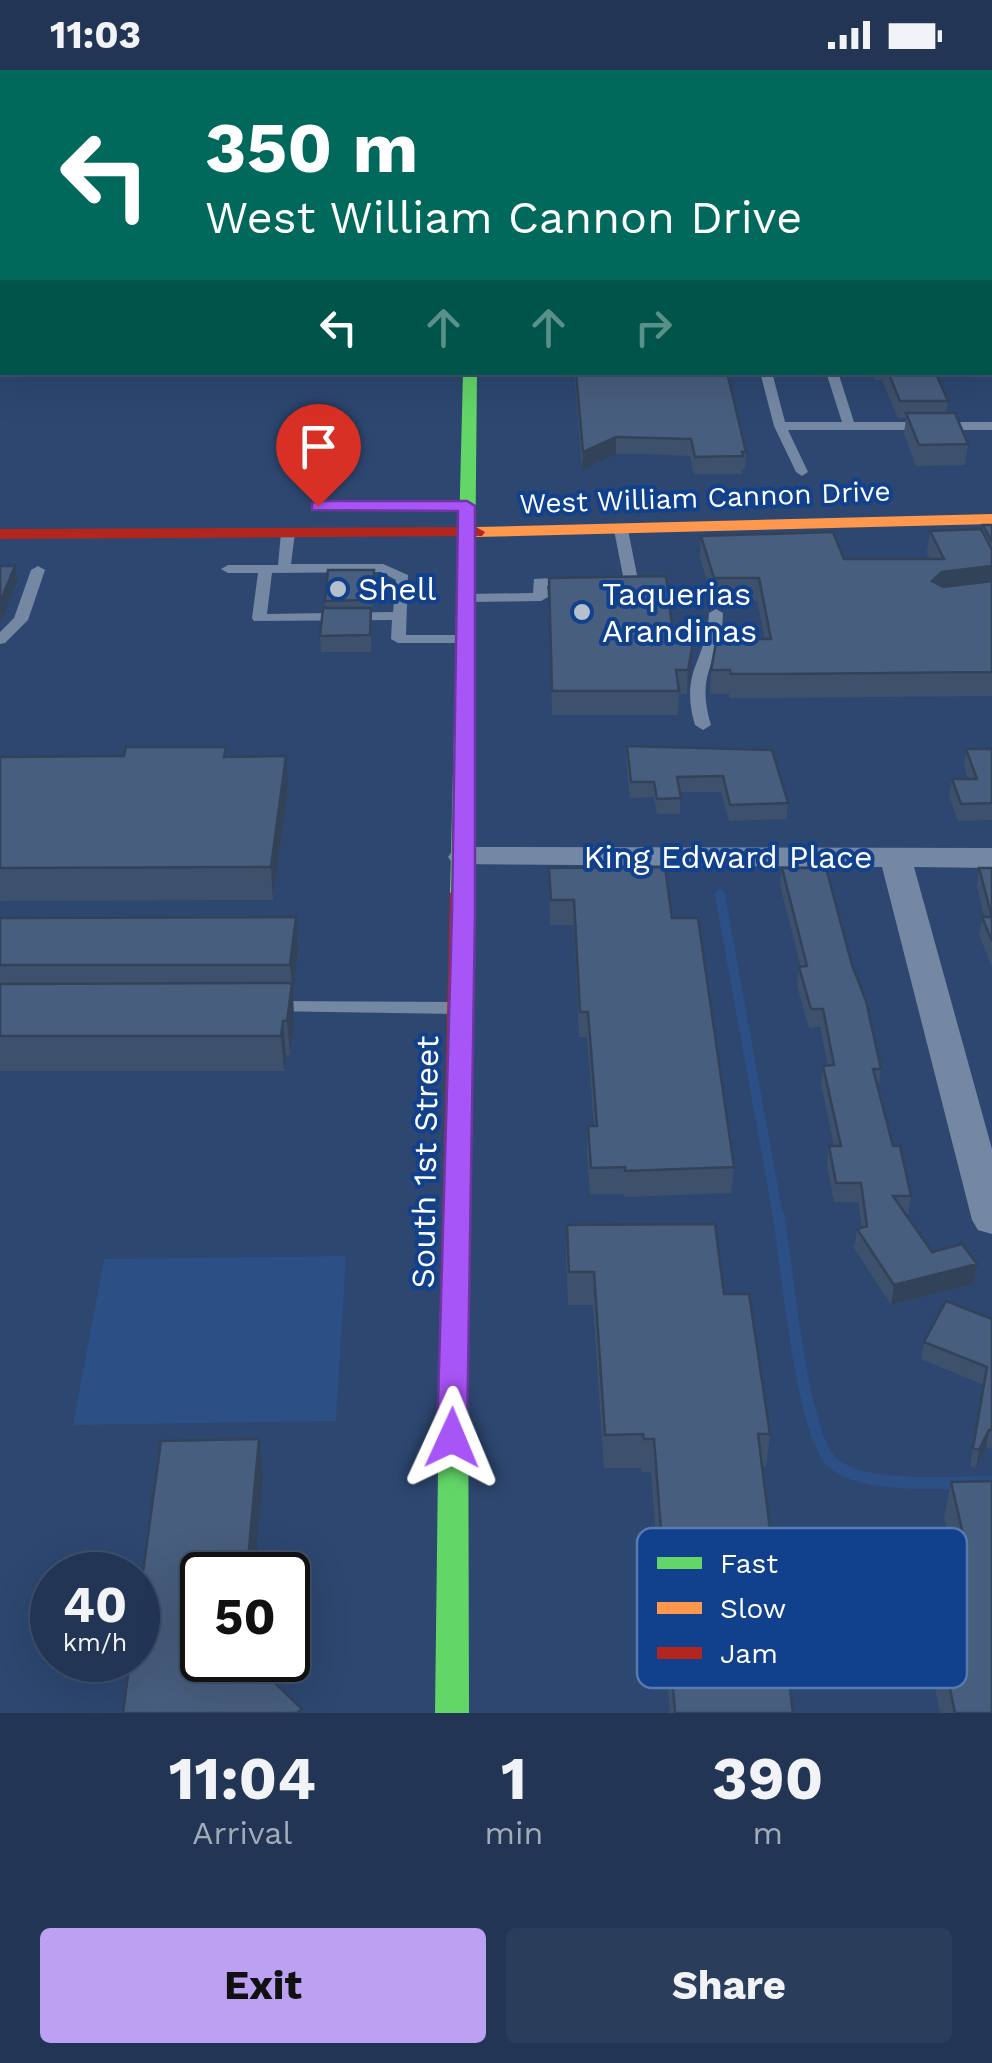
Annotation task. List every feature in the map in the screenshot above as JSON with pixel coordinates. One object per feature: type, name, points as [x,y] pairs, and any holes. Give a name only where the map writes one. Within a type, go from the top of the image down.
[{"type":"main road","name":"South 1st Street","points":[[452,1713],[451,1476],[470,375]]},
{"type":"main road","name":"West William Cannon Drive","points":[[0,534],[468,533],[992,520]]},
{"type":"street","name":"King Edward Place","points":[[464,857],[992,858]]},
{"type":"street","points":[[894,858],[992,1220]]},
{"type":"lane","points":[[767,375],[780,426],[802,472]]},
{"type":"lane","points":[[833,375],[849,426]]},
{"type":"lane","points":[[780,426],[992,426]]},
{"type":"lane","points":[[468,598],[541,596],[540,582],[631,580],[621,530]]},
{"type":"lane","points":[[284,569],[288,533]]},
{"type":"lane","points":[[228,569],[383,568],[403,578],[398,639],[466,639]]},
{"type":"lane","points":[[266,569],[259,618],[400,616]]},
{"type":"lane","points":[[0,640],[20,620],[38,570]]},
{"type":"lane","points":[[703,725],[694,701],[700,664],[717,626],[716,613]]},
{"type":"lane","points":[[256,1007],[461,1008]]},
{"type":"water","points":[[346,1256],[336,1421],[73,1425],[104,1259]]},
{"type":"building","points":[[576,375],[728,375],[746,452],[742,452],[743,456],[695,457],[691,439],[616,437],[583,452]]},
{"type":"building","points":[[889,375],[936,375],[948,401],[900,401]]},
{"type":"building","points":[[906,413],[955,413],[968,444],[919,445]]},
{"type":"building","points":[[983,525],[992,525],[992,542]]},
{"type":"building","points":[[981,529],[992,550],[992,566],[942,572],[932,581],[943,587],[992,581],[992,672],[731,674],[730,670],[711,670],[716,643],[725,643],[724,639],[771,639],[759,578],[714,578],[701,536],[833,532],[844,559],[944,559],[930,531]]},
{"type":"building","points":[[0,566],[15,566],[0,602]]},
{"type":"building","points":[[328,570],[374,570],[372,600],[325,601]]},
{"type":"building","points":[[666,576],[674,643],[693,643],[688,670],[676,670],[679,691],[552,691],[549,578]]},
{"type":"building","points":[[323,608],[371,608],[370,635],[320,636]]},
{"type":"building","points":[[627,746],[772,750],[788,803],[730,805],[723,776],[677,777],[681,798],[657,799],[654,782],[631,782]]},
{"type":"building","points":[[126,747],[226,747],[224,757],[286,756],[271,867],[0,868],[0,757],[124,756]]},
{"type":"building","points":[[966,749],[992,749],[992,803],[961,804],[952,779],[977,779]]},
{"type":"building","points":[[665,867],[672,918],[698,918],[734,1167],[625,1171],[625,1167],[591,1168],[588,1126],[597,1126],[588,1012],[580,1012],[574,900],[551,900],[549,868]]},
{"type":"building","points":[[782,868],[826,868],[852,965],[866,1001],[881,1069],[873,1069],[893,1146],[900,1146],[911,1196],[893,1196],[932,1252],[962,1244],[977,1264],[894,1285],[857,1229],[867,1226],[861,1183],[836,1183],[829,1146],[841,1146],[823,1066],[834,1065],[823,1009],[811,1009],[799,967],[807,966]]},
{"type":"building","points":[[979,868],[992,868],[992,917]]},
{"type":"building","points":[[296,917],[290,965],[0,965],[0,918]]},
{"type":"building","points":[[982,917],[992,917],[992,941]]},
{"type":"building","points":[[0,984],[292,984],[281,1036],[0,1036]]},
{"type":"building","points":[[715,1224],[724,1294],[749,1294],[770,1434],[758,1434],[770,1528],[661,1528],[654,1439],[644,1439],[643,1434],[605,1435],[594,1272],[569,1272],[567,1225]]},
{"type":"building","points":[[946,1301],[992,1319],[992,1430],[979,1450],[973,1448],[987,1367],[924,1342]]},
{"type":"building","points":[[259,1439],[249,1552],[180,1552],[180,1682],[274,1682],[302,1709],[297,1713],[123,1713],[127,1682],[160,1682],[160,1552],[146,1552],[161,1441]]},
{"type":"building","points":[[992,1481],[992,1713],[955,1713],[950,1688],[967,1688],[967,1528],[962,1528],[951,1482]]},
{"type":"building","points":[[673,1688],[790,1688],[793,1713],[675,1713]]},
{"type":"waterway","points":[[720,895],[778,1216]]},
{"type":"waterway","points":[[778,1213],[804,1386],[822,1448],[834,1464],[867,1478],[888,1481],[992,1482]]},
{"type":"traffic: fast","points":[[461,893],[470,375]]},
{"type":"traffic: fast","points":[[452,1713],[454,1307]]},
{"type":"traffic: slow","points":[[476,532],[992,519]]},
{"type":"traffic: jam","points":[[0,534],[476,532]]},
{"type":"traffic: jam","points":[[454,1307],[461,893]]},
{"type":"place","name":"Shell","points":[[338,589]]},
{"type":"place","name":"Taquerias Arandinas","points":[[582,612]]},
{"type":"route","points":[[318,506],[467,506],[464,913],[452,1438]]}]
